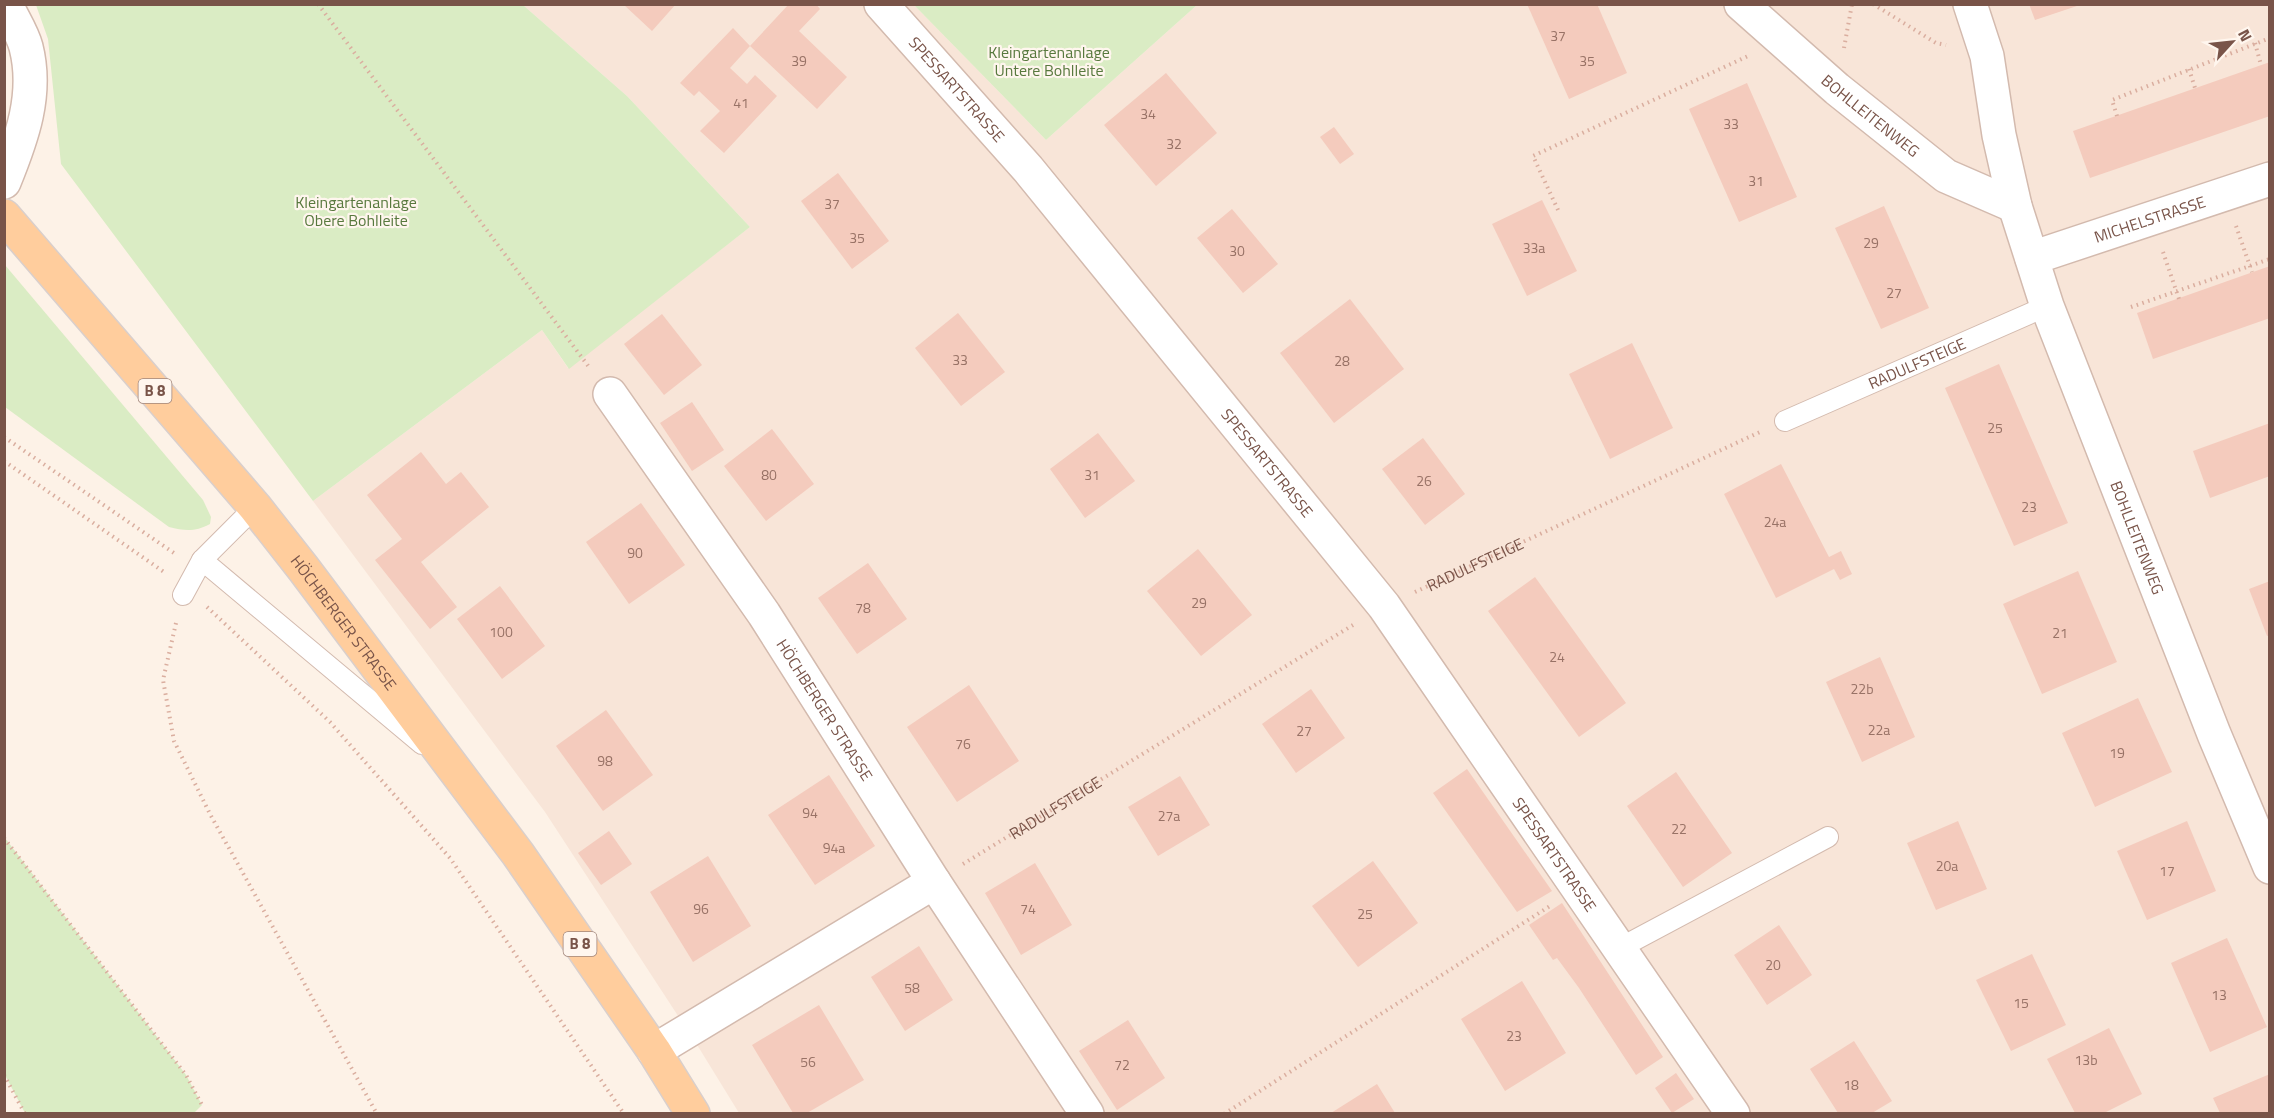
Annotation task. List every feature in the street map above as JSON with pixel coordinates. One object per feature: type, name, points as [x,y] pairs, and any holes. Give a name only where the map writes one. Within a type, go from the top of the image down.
[{"type":"main road","name":"HÖCHBERGER STRASSE","points":[[4,216],[255,507],[463,778],[654,1051],[693,1113]]},
{"type":"street","points":[[4,182],[19,146],[30,104],[26,46],[6,4]]},
{"type":"street","name":"SPESSARTSTRASSE","points":[[880,4],[1028,169],[1384,606],[1576,889],[1733,1113]]},
{"type":"street","name":"BOHLLEITENWEG","points":[[1741,4],[1837,89],[1946,176],[2015,206]]},
{"type":"street","name":"BOHLLEITENWEG","points":[[1970,4],[1988,56],[1999,135],[2015,206],[2047,306],[2214,734],[2270,867]]},
{"type":"street","name":"MICHELSTRASSE","points":[[2032,258],[2270,179]]},
{"type":"street","name":"HÖCHBERGER STRASSE","points":[[610,394],[764,614],[934,882],[1087,1113]]},
{"type":"street","points":[[654,1051],[934,882]]},
{"type":"lane","name":"RADULFSTEIGE","points":[[1785,421],[2047,306]]},
{"type":"lane","points":[[185,592],[202,560],[255,507]]},
{"type":"lane","points":[[202,560],[463,778]]},
{"type":"lane","points":[[1618,949],[1828,837]]},
{"type":"path","points":[[318,4],[610,394]]},
{"type":"path","points":[[1873,4],[1936,43]]},
{"type":"path","points":[[2117,116],[2112,100],[2270,38]]},
{"type":"path","points":[[1558,210],[1533,156],[1782,40]]},
{"type":"path","points":[[2255,44],[2261,65]]},
{"type":"path","points":[[2189,69],[2195,88]]},
{"type":"path","points":[[2224,194],[2252,272]]},
{"type":"path","points":[[2152,220],[2179,299]]},
{"type":"path","points":[[2131,307],[2270,259]]},
{"type":"path","name":"RADULFSTEIGE","points":[[934,882],[1384,606],[1785,421]]},
{"type":"path","points":[[4,437],[186,561],[202,560]]},
{"type":"path","points":[[4,462],[185,592],[330,722],[450,858],[624,1113]]},
{"type":"path","points":[[185,592],[162,680],[174,741],[210,814],[377,1113]]},
{"type":"path","points":[[4,838],[186,1075],[202,1105]]},
{"type":"path","points":[[1224,1113],[1576,889]]},
{"type":"path","points":[[4,1075],[25,1113]]},
{"type":"shaded area","points":[[523,5],[914,5],[1046,140],[1197,5],[2269,5],[2269,1113],[739,1113],[545,812],[313,501],[542,330],[568,368],[750,227],[627,96]]},
{"type":"green space","name":"Kleingartenanlage Obere Bohlleite","points":[[36,5],[523,5],[627,96],[750,227],[569,369],[542,330],[313,501],[61,164],[48,39]]},
{"type":"green space","name":"Kleingartenanlage Untere Bohlleite","points":[[914,5],[1197,5],[1046,140]]},
{"type":"green space","points":[[5,265],[203,500],[211,517],[210,524],[190,530],[169,527],[5,407]]},
{"type":"green space","points":[[5,838],[186,1075],[202,1105],[194,1113],[25,1113],[5,1075]]},
{"type":"building","points":[[623,4],[676,4],[652,31]]},
{"type":"building","points":[[789,4],[816,4],[820,9],[799,31],[847,77],[817,109],[750,46]]},
{"type":"building","points":[[1527,4],[1597,4],[1627,73],[1569,99]]},
{"type":"building","points":[[2029,4],[2080,4],[2080,5],[2035,20]]},
{"type":"building","points":[[733,28],[750,46],[730,68],[747,84],[755,75],[777,96],[724,153],[700,131],[720,111],[699,91],[694,96],[680,83]]},
{"type":"building","points":[[2270,62],[2270,116],[2090,178],[2073,131]]},
{"type":"building","points":[[1166,73],[1217,133],[1156,186],[1104,125]]},
{"type":"building","points":[[1747,83],[1797,197],[1739,222],[1689,109]]},
{"type":"building","points":[[1334,127],[1354,154],[1340,164],[1320,137]]},
{"type":"building","points":[[838,173],[889,241],[852,269],[801,201]]},
{"type":"building","points":[[1542,200],[1577,271],[1527,296],[1492,224]]},
{"type":"building","points":[[1884,206],[1929,308],[1881,329],[1835,228]]},
{"type":"building","points":[[1232,209],[1278,264],[1243,293],[1197,238]]},
{"type":"building","points":[[2270,266],[2270,318],[2153,359],[2137,313]]},
{"type":"building","points":[[1350,299],[1404,369],[1334,423],[1280,353]]},
{"type":"building","points":[[958,313],[1005,372],[961,406],[915,348]]},
{"type":"building","points":[[662,314],[702,365],[664,395],[624,344]]},
{"type":"building","points":[[1632,343],[1673,428],[1610,459],[1569,374]]},
{"type":"building","points":[[1999,364],[2068,523],[2014,546],[1945,388]]},
{"type":"building","points":[[692,402],[724,450],[692,471],[660,423]]},
{"type":"building","points":[[2270,423],[2270,476],[2210,498],[2193,451]]},
{"type":"building","points":[[772,429],[814,484],[766,521],[724,466]]},
{"type":"building","points":[[1098,433],[1135,481],[1085,518],[1050,469]]},
{"type":"building","points":[[1423,438],[1465,494],[1425,525],[1382,469]]},
{"type":"building","points":[[421,452],[446,484],[461,472],[489,507],[421,562],[457,607],[430,629],[375,560],[402,539],[367,495]]},
{"type":"building","points":[[1781,464],[1829,557],[1841,551],[1852,574],[1840,580],[1834,569],[1776,598],[1724,494]]},
{"type":"building","points":[[641,503],[685,565],[629,604],[586,542]]},
{"type":"building","points":[[1198,549],[1252,615],[1201,656],[1147,591]]},
{"type":"building","points":[[868,563],[907,619],[857,654],[818,598]]},
{"type":"building","points":[[2078,571],[2117,662],[2042,694],[2003,604]]},
{"type":"building","points":[[1535,577],[1626,703],[1579,737],[1488,611]]},
{"type":"building","points":[[2270,581],[2270,635],[2267,636],[2249,589]]},
{"type":"building","points":[[500,586],[545,646],[502,679],[457,619]]},
{"type":"building","points":[[1880,657],[1915,737],[1862,762],[1826,682]]},
{"type":"building","points":[[969,685],[1019,761],[957,802],[907,727]]},
{"type":"building","points":[[1311,689],[1345,738],[1296,773],[1262,724]]},
{"type":"building","points":[[2138,698],[2172,772],[2095,807],[2062,733]]},
{"type":"building","points":[[606,710],[653,775],[603,811],[556,746]]},
{"type":"building","points":[[1467,769],[1552,891],[1517,912],[1433,793]]},
{"type":"building","points":[[1676,772],[1732,853],[1683,887],[1627,806]]},
{"type":"building","points":[[829,775],[875,846],[815,885],[768,815]]},
{"type":"building","points":[[1180,776],[1210,825],[1158,856],[1128,807]]},
{"type":"building","points":[[1958,821],[1987,889],[1936,910],[1907,843]]},
{"type":"building","points":[[2187,821],[2216,891],[2147,920],[2117,851]]},
{"type":"building","points":[[609,831],[632,864],[601,885],[578,853]]},
{"type":"building","points":[[708,856],[751,926],[693,962],[650,892]]},
{"type":"building","points":[[1373,861],[1418,923],[1358,967],[1312,906]]},
{"type":"building","points":[[1035,863],[1072,925],[1021,955],[985,893]]},
{"type":"building","points":[[1562,903],[1663,1057],[1636,1075],[1579,988],[1557,958],[1553,960],[1529,925]]},
{"type":"building","points":[[1779,925],[1812,975],[1767,1005],[1734,955]]},
{"type":"building","points":[[2227,938],[2267,1027],[2210,1052],[2171,963]]},
{"type":"building","points":[[919,946],[953,1000],[905,1031],[871,977]]},
{"type":"building","points":[[2032,954],[2066,1025],[2011,1051],[1976,980]]},
{"type":"building","points":[[1522,981],[1566,1053],[1505,1091],[1461,1019]]},
{"type":"building","points":[[819,1005],[864,1080],[807,1113],[793,1113],[752,1045]]},
{"type":"building","points":[[1128,1020],[1165,1078],[1117,1110],[1079,1051]]},
{"type":"building","points":[[2109,1028],[2142,1094],[2104,1113],[2075,1113],[2047,1059]]},
{"type":"building","points":[[1854,1041],[1892,1101],[1872,1113],[1838,1113],[1810,1069]]},
{"type":"building","points":[[1676,1073],[1694,1099],[1672,1113],[1655,1088]]},
{"type":"building","points":[[2270,1074],[2270,1113],[2220,1113],[2213,1098]]},
{"type":"building","points":[[1377,1084],[1395,1113],[1331,1113]]}]
